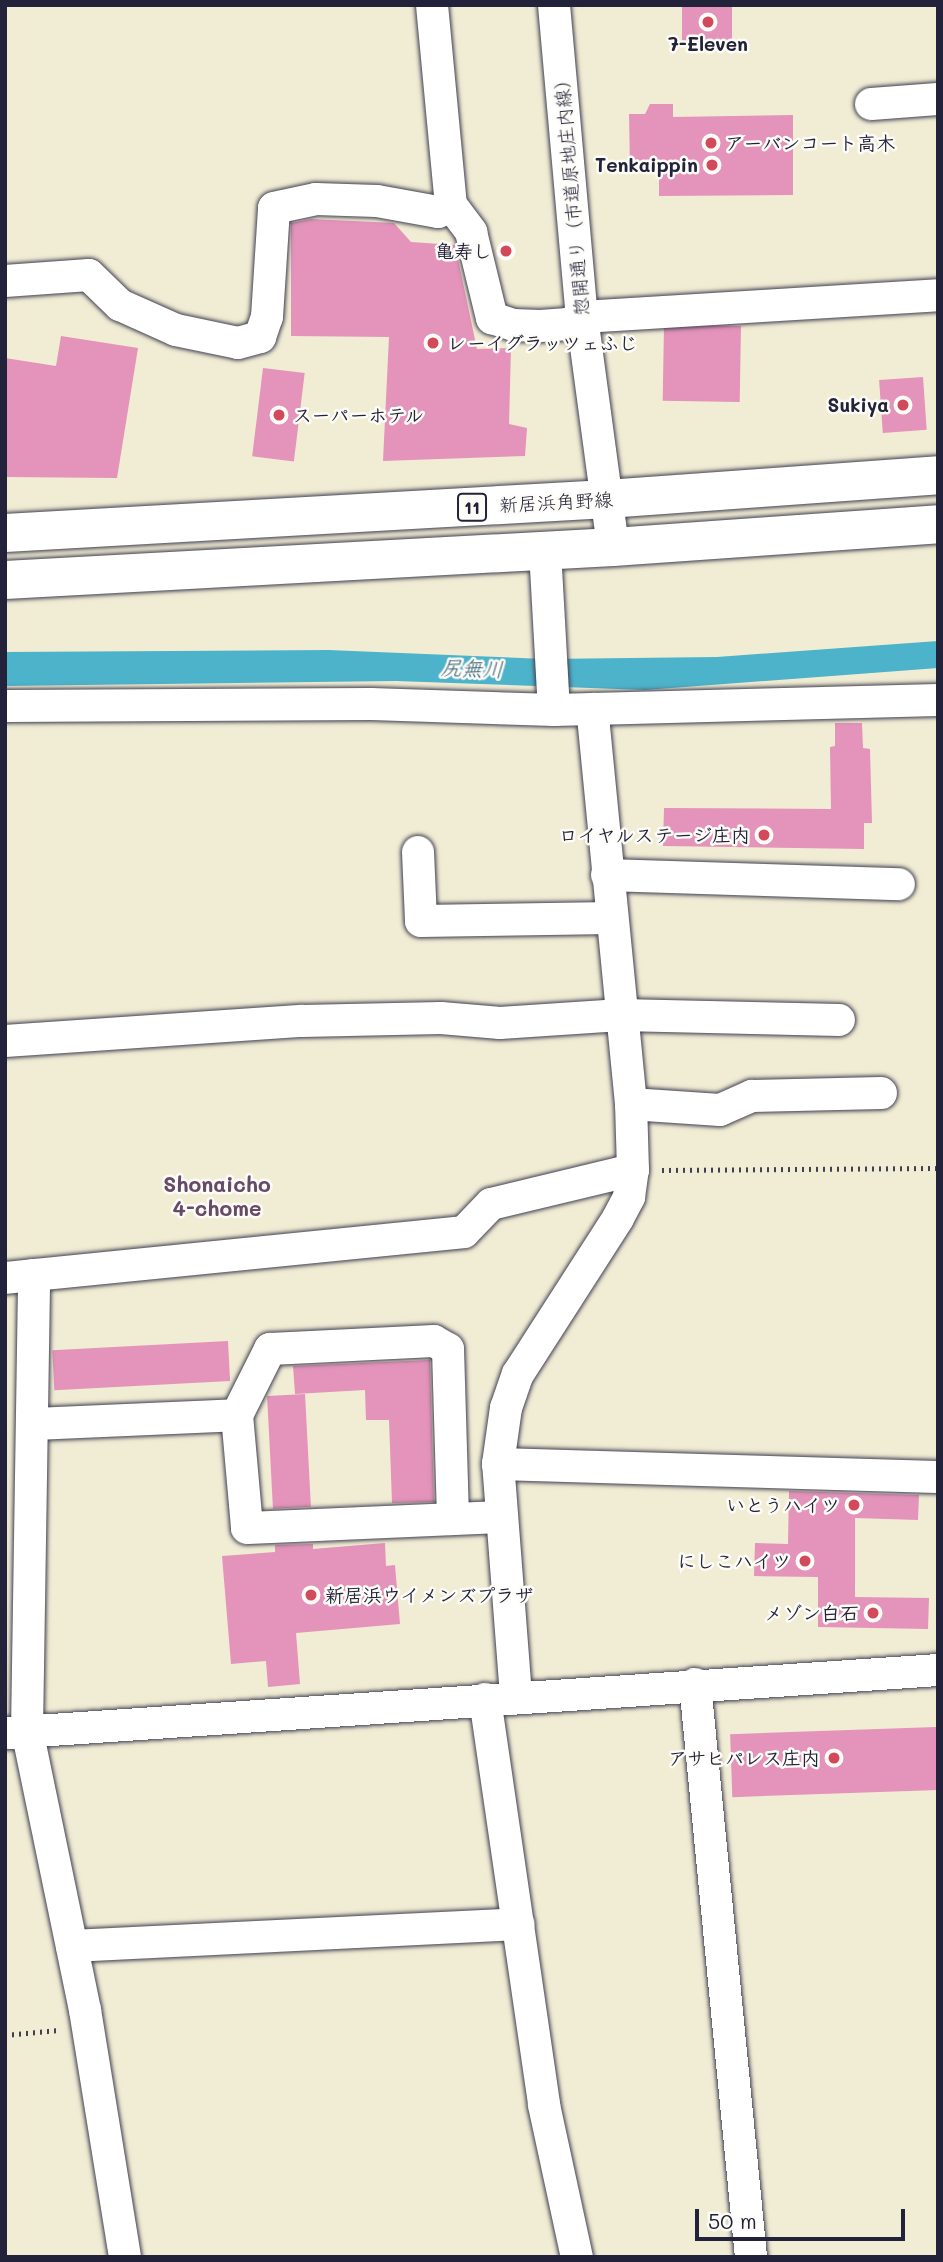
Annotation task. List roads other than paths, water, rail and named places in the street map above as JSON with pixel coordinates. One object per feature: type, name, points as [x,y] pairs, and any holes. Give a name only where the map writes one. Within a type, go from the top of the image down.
[{"type":"main road","name":"新居浜角野線","points":[[5,533],[607,499],[938,475]]},
{"type":"main road","points":[[5,580],[613,547],[938,524]]},
{"type":"street","points":[[432,5],[451,205],[471,232],[492,318],[514,325],[540,326],[568,324],[582,317],[938,295]]},
{"type":"street","name":"惣開通り（市道原地庄内線）","points":[[554,5],[582,317],[613,547]]},
{"type":"street","points":[[871,104],[938,99]]},
{"type":"street","points":[[5,281],[89,275],[97,288],[120,305],[176,330],[238,343],[260,337],[267,317],[274,208],[316,199],[377,201],[438,212],[451,205]]},
{"type":"street","points":[[545,550],[554,645],[553,703]]},
{"type":"street","points":[[5,706],[553,703],[592,709],[938,700]]},
{"type":"street","points":[[577,2257],[544,2105],[518,1924],[500,1698],[502,1517],[498,1464],[506,1408],[517,1374],[618,1218],[629,1197],[633,1170],[631,1104],[592,709]]},
{"type":"street","points":[[418,852],[421,921],[611,918]]},
{"type":"street","points":[[607,875],[899,884]]},
{"type":"street","points":[[5,1041],[302,1021],[441,1018],[500,1023],[621,1015],[839,1020]]},
{"type":"street","points":[[631,1104],[720,1110],[752,1096],[881,1093]]},
{"type":"street","points":[[125,2257],[88,2027],[72,1947],[16,1732],[24,1413],[19,1277],[464,1232],[491,1204],[633,1170]]},
{"type":"street","points":[[453,1519],[448,1349],[434,1341],[270,1349],[237,1415],[247,1528],[502,1517]]},
{"type":"street","points":[[24,1413],[237,1415]]},
{"type":"street","points":[[498,1464],[938,1477]]},
{"type":"street","points":[[16,1732],[695,1684],[938,1670]]},
{"type":"street","points":[[695,1684],[751,2257]]},
{"type":"street","points":[[72,1947],[518,1924]]},
{"type":"water","name":"尻無川","points":[[938,641],[938,668],[645,690],[396,681],[5,686],[5,652],[328,650],[545,659],[717,657]]},
{"type":"place","name":"7-Eleven","points":[[708,22]]},
{"type":"place","name":"アーバンコート高木","points":[[711,143]]},
{"type":"place","name":"Tenkaippin","points":[[712,165]]},
{"type":"place","name":"亀寿し","points":[[506,251]]},
{"type":"place","name":"レーイグラッツェふじ","points":[[433,343]]},
{"type":"place","name":"Sukiya","points":[[903,405]]},
{"type":"place","name":"スーパーホテル","points":[[279,415]]},
{"type":"place","name":"ロイヤルステージ庄内","points":[[764,835]]},
{"type":"place","name":"いとうハイツ","points":[[854,1505]]},
{"type":"place","name":"にしこハイツ","points":[[805,1561]]},
{"type":"place","name":"新居浜ウイメンズプラザ","points":[[311,1595]]},
{"type":"place","name":"メゾン白石","points":[[873,1613]]},
{"type":"place","name":"アサヒパレス庄内","points":[[834,1758]]},
{"type":"district","name":"Shonaicho 4-chome","points":[[217,1196]]}]
